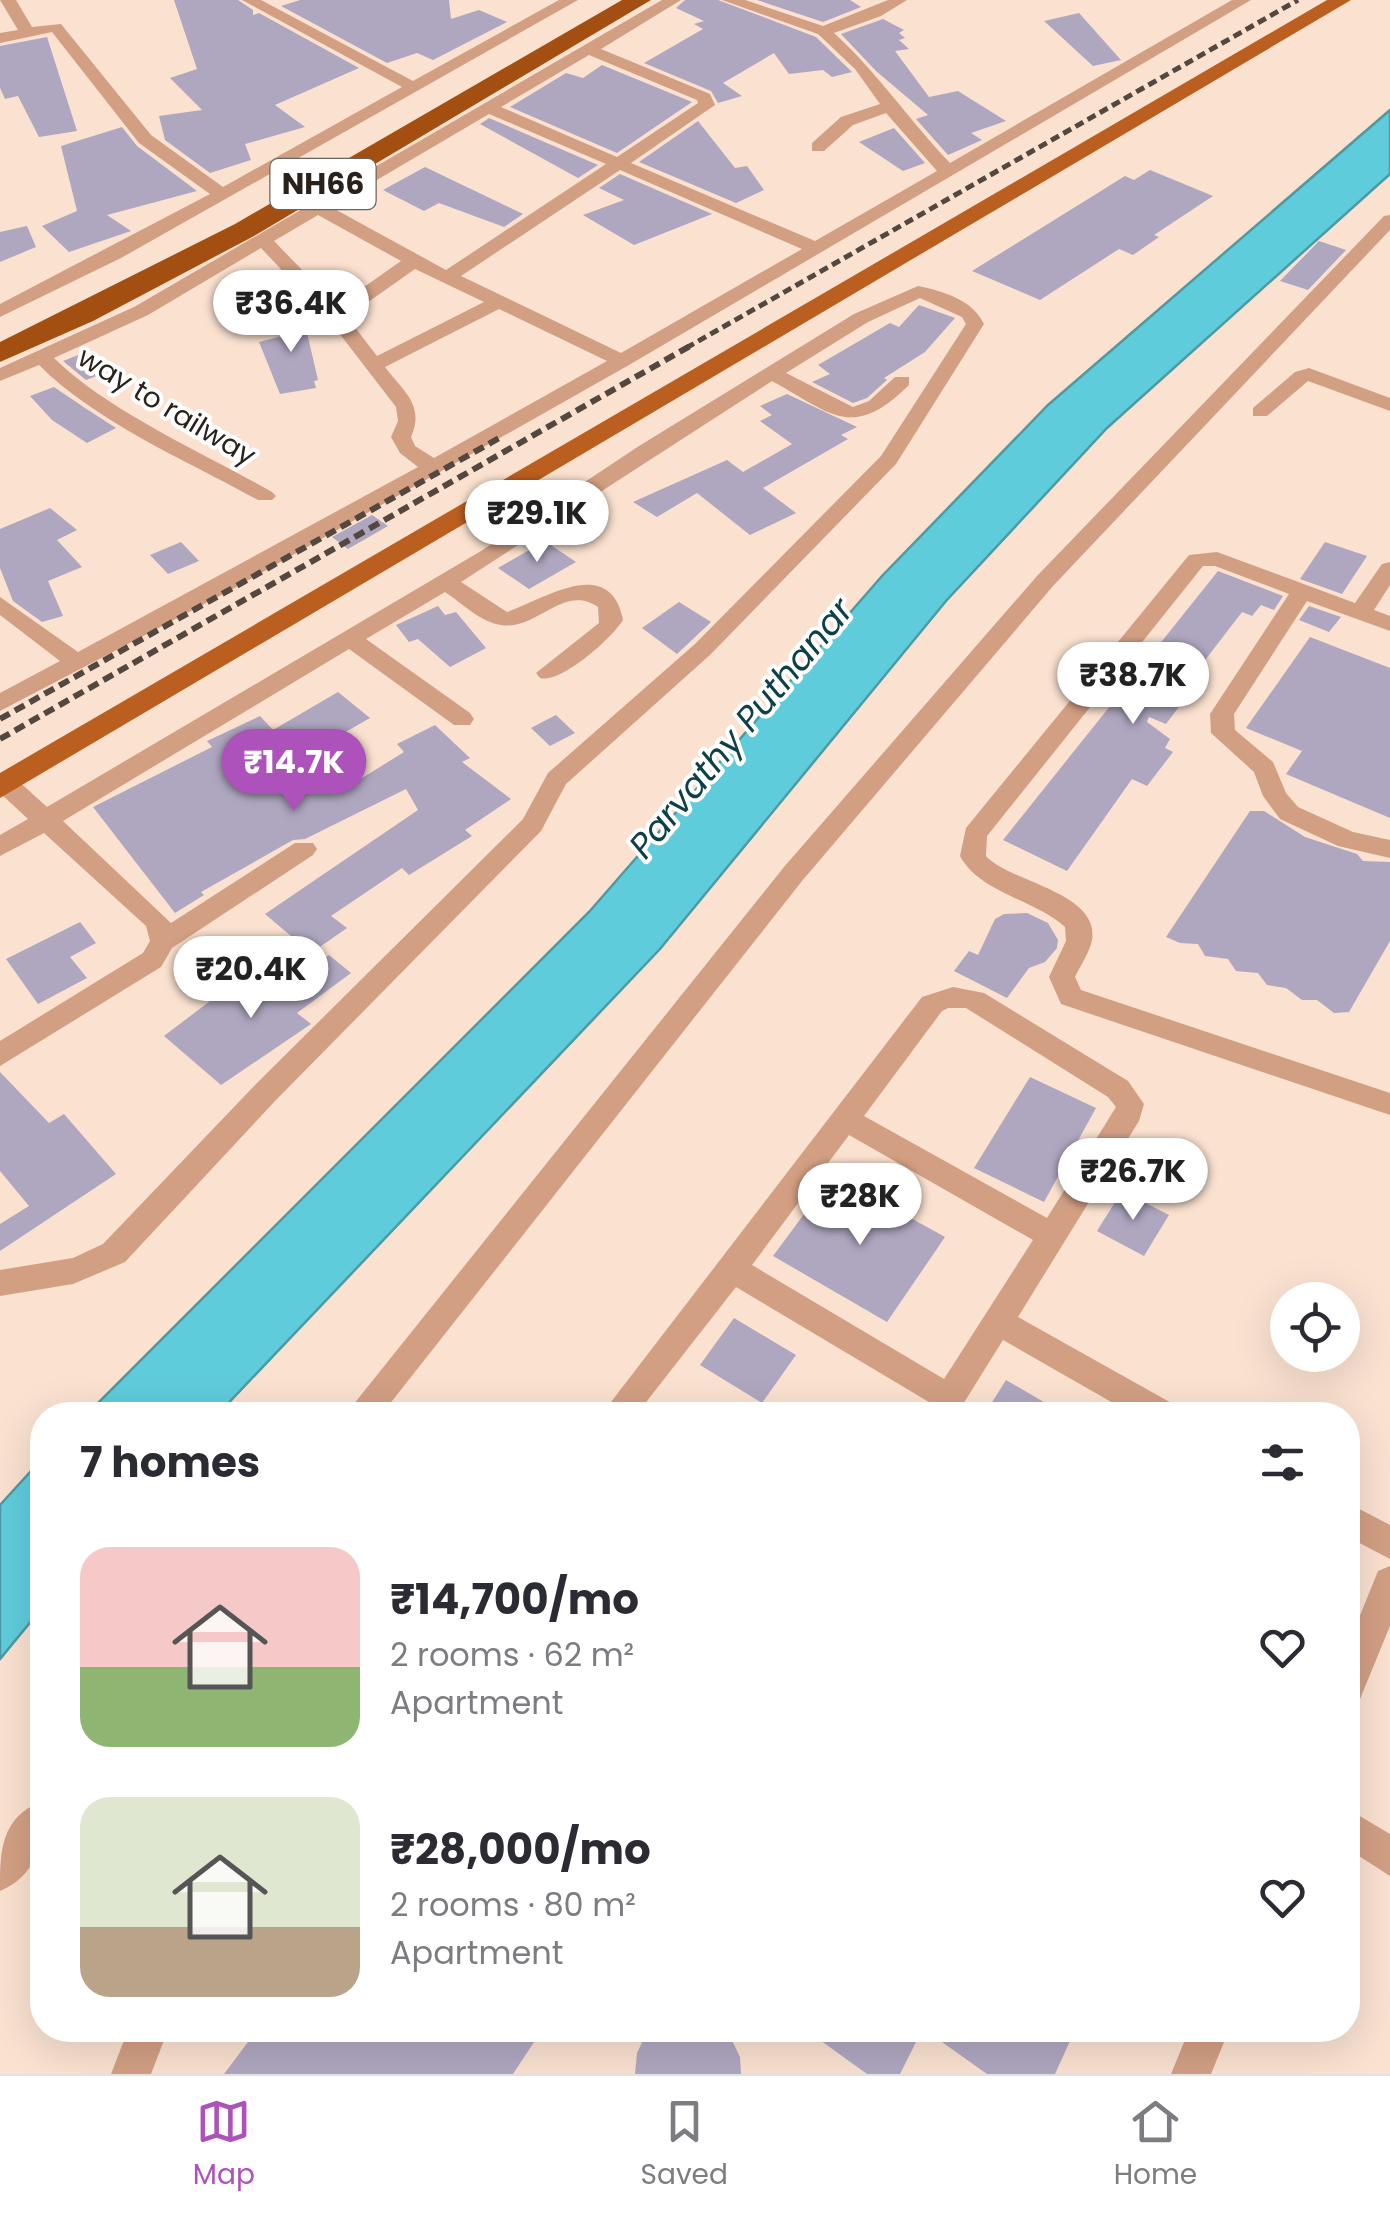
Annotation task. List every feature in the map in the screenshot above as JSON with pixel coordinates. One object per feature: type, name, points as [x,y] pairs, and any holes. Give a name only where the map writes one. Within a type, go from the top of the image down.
[{"type":"highway","name":"NH66","points":[[0,331],[202,227],[604,0]]},
{"type":"highway","name":"NH66","points":[[0,353],[225,240],[639,0]]},
{"type":"main road","points":[[3,786],[1340,0]]},
{"type":"street","points":[[8,0],[27,32]]},
{"type":"street","points":[[250,0],[413,87]]},
{"type":"street","points":[[0,376],[141,311],[673,0]]},
{"type":"street","points":[[730,0],[823,31],[860,66],[950,173]]},
{"type":"street","points":[[823,31],[876,13],[899,0]]},
{"type":"street","points":[[0,703],[235,578],[622,361],[1243,0]]},
{"type":"street","points":[[0,310],[222,195],[565,1]]},
{"type":"street","points":[[0,38],[56,27],[145,138],[222,195]]},
{"type":"street","points":[[449,276],[704,107],[707,101],[590,50]]},
{"type":"street","points":[[818,147],[847,121],[890,106]]},
{"type":"street","points":[[489,108],[817,249]]},
{"type":"street","points":[[316,206],[414,260],[622,361]]},
{"type":"street","points":[[371,1402],[793,874],[1045,581],[1390,220]]},
{"type":"street","points":[[261,238],[336,316],[374,364],[408,414],[402,429],[404,444],[431,466]]},
{"type":"street","points":[[336,316],[414,260]]},
{"type":"street","points":[[0,847],[352,640],[861,318],[918,292],[934,295],[970,314],[975,324],[889,460],[703,650],[557,779],[541,802],[532,825],[266,1092],[114,1253],[91,1268],[0,1282]]},
{"type":"street","points":[[374,364],[500,301]]},
{"type":"street","name":"way to railway","points":[[44,358],[68,383],[96,401],[265,496]]},
{"type":"street","points":[[772,373],[844,412],[857,414],[875,406],[902,381]]},
{"type":"street","points":[[1260,412],[1302,376],[1310,374],[1390,405]]},
{"type":"street","points":[[1390,624],[1218,559],[1197,560],[975,834],[973,856],[979,867],[1060,906],[1078,923],[1079,941],[1062,978],[1071,997],[1390,1104]]},
{"type":"street","points":[[1360,613],[1390,570]]},
{"type":"street","points":[[446,582],[497,617],[507,619],[566,591],[588,591],[601,596],[612,610],[606,628],[548,674]]},
{"type":"street","points":[[1302,591],[1222,714],[1223,733],[1264,768],[1275,796],[1289,813],[1347,840],[1390,849]]},
{"type":"street","points":[[0,604],[76,662]]},
{"type":"street","points":[[352,640],[462,719]]},
{"type":"street","points":[[3,786],[48,820],[158,922],[162,941]]},
{"type":"street","points":[[0,1055],[152,960],[162,941],[304,849]]},
{"type":"street","points":[[627,1402],[932,1004],[952,996],[974,1000],[1118,1089],[1130,1104],[1129,1113],[947,1402]]},
{"type":"street","points":[[845,1120],[1051,1235]]},
{"type":"street","points":[[732,1270],[936,1402]]},
{"type":"street","points":[[999,1322],[1141,1402]]},
{"type":"street","points":[[1360,1526],[1390,1543]]},
{"type":"street","points":[[1360,1657],[1390,1583]]},
{"type":"street","points":[[0,1872],[30,1834]]},
{"type":"street","points":[[1360,1835],[1390,1856]]},
{"type":"street","points":[[131,2074],[143,2042]]},
{"type":"street","points":[[1191,2074],[1203,2042]]},
{"type":"water","points":[[1390,110],[1390,174],[1107,428],[946,601],[660,949],[229,1402],[99,1402],[589,912],[882,576],[1048,405]]},
{"type":"water","points":[[30,1472],[30,1623],[0,1659],[0,1505]]},
{"type":"building","points":[[174,0],[238,0],[253,10],[253,15],[259,13],[359,68],[275,105],[305,127],[245,144],[251,160],[210,173],[165,140],[159,116],[202,110],[170,78],[197,69]]},
{"type":"building","points":[[300,0],[449,0],[451,19],[479,10],[507,22],[433,60],[417,53],[387,63],[281,6]]},
{"type":"building","points":[[685,0],[718,0],[816,37],[852,72],[832,77],[823,70],[789,74],[774,53],[723,83],[742,96],[718,103],[711,91],[644,63],[703,29],[694,24],[704,21],[676,8]]},
{"type":"building","points":[[757,0],[850,0],[861,7],[823,22]]},
{"type":"building","points":[[1079,13],[1121,60],[1093,66],[1044,21]]},
{"type":"building","points":[[883,19],[904,30],[899,33],[905,38],[899,40],[909,49],[895,51],[929,97],[958,91],[1006,121],[971,133],[982,140],[948,155],[916,119],[928,115],[876,71],[841,34]]},
{"type":"building","points":[[47,37],[77,131],[39,137],[18,96],[5,99],[0,88],[0,46]]},
{"type":"building","points":[[602,65],[692,102],[617,153],[510,107],[566,73],[583,78]]},
{"type":"building","points":[[489,118],[598,165],[578,178],[480,124]]},
{"type":"building","points":[[698,121],[735,168],[747,166],[764,190],[736,203],[639,162]]},
{"type":"building","points":[[122,127],[137,146],[197,191],[107,215],[131,231],[69,252],[42,226],[77,211],[61,146]]},
{"type":"building","points":[[894,128],[925,163],[903,171],[859,142]]},
{"type":"building","points":[[425,167],[523,214],[504,227],[439,203],[424,211],[383,190]]},
{"type":"building","points":[[1150,170],[1213,196],[1154,235],[1159,237],[1133,255],[1119,249],[1040,300],[972,271],[1125,176],[1134,180]]},
{"type":"building","points":[[620,174],[712,214],[634,245],[583,215],[624,200],[599,188]]},
{"type":"building","points":[[27,226],[36,247],[0,262],[0,232]]},
{"type":"building","points":[[1319,241],[1346,250],[1308,290],[1280,281]]},
{"type":"building","points":[[919,305],[955,318],[925,352],[884,378],[887,380],[867,398],[853,403],[812,382],[830,374],[818,365],[890,323],[899,327]]},
{"type":"building","points":[[301,307],[318,380],[314,381],[316,388],[280,394],[259,342],[283,336],[278,316]]},
{"type":"building","points":[[81,354],[104,373],[86,380],[63,361]]},
{"type":"building","points":[[54,387],[116,428],[87,443],[52,420],[30,396]]},
{"type":"building","points":[[787,394],[857,427],[841,435],[848,439],[763,488],[796,513],[750,535],[697,493],[657,517],[633,502],[727,460],[743,472],[792,444],[760,421],[772,415],[760,406]]},
{"type":"building","points":[[50,508],[77,530],[57,540],[82,567],[48,581],[63,616],[42,622],[13,601],[0,568],[0,529]]},
{"type":"building","points":[[372,515],[388,526],[348,549],[332,537]]},
{"type":"building","points":[[545,541],[576,562],[529,589],[498,568]]},
{"type":"building","points":[[181,542],[199,561],[168,574],[150,555]]},
{"type":"building","points":[[1325,542],[1367,556],[1342,594],[1300,579]]},
{"type":"building","points":[[1218,571],[1283,596],[1274,610],[1261,605],[1252,616],[1242,612],[1199,668],[1206,671],[1166,724],[1149,717],[1147,722],[1170,739],[1165,748],[1173,752],[1147,786],[1132,779],[1067,871],[1003,840]]},
{"type":"building","points":[[679,602],[711,622],[677,654],[642,628]]},
{"type":"building","points":[[438,606],[445,615],[456,612],[486,648],[450,667],[418,639],[409,642],[396,625]]},
{"type":"building","points":[[1309,606],[1341,617],[1329,632],[1299,620]]},
{"type":"building","points":[[1310,637],[1390,668],[1390,818],[1286,774],[1302,751],[1246,728]]},
{"type":"building","points":[[338,692],[370,718],[300,758],[338,793],[404,752],[397,744],[435,725],[470,758],[462,762],[511,799],[465,830],[472,836],[409,875],[402,868],[331,916],[347,928],[311,953],[265,914],[418,810],[406,789],[305,839],[293,840],[201,892],[204,895],[175,913],[93,807],[212,747],[207,741],[260,716],[273,730]]},
{"type":"building","points":[[556,715],[575,733],[550,746],[531,728]]},
{"type":"building","points":[[1250,811],[1264,811],[1305,837],[1357,854],[1363,861],[1390,862],[1390,941],[1349,1012],[1334,1013],[1317,1000],[1302,1000],[1286,988],[1267,985],[1258,973],[1236,971],[1228,959],[1205,956],[1198,944],[1166,937]]},
{"type":"building","points":[[1027,913],[1048,923],[1058,940],[1057,948],[1045,962],[1029,968],[1007,998],[954,971],[969,951],[978,955],[995,919],[1004,914]]},
{"type":"building","points":[[80,922],[96,943],[70,957],[87,978],[38,1004],[6,959]]},
{"type":"building","points":[[329,955],[351,973],[297,1013],[311,1024],[221,1085],[164,1036],[243,976],[272,996]]},
{"type":"building","points":[[0,1072],[49,1123],[64,1114],[116,1174],[0,1251],[0,1224],[29,1206],[0,1171]]},
{"type":"building","points":[[1030,1077],[1096,1108],[1044,1202],[974,1168]]},
{"type":"building","points":[[833,1175],[945,1237],[887,1322],[773,1256]]},
{"type":"building","points":[[1122,1191],[1169,1215],[1144,1256],[1097,1231]]},
{"type":"building","points":[[734,1318],[796,1355],[763,1402],[700,1365]]},
{"type":"building","points":[[1006,1380],[1044,1402],[992,1402]]},
{"type":"building","points":[[248,2042],[534,2042],[513,2074],[224,2074]]},
{"type":"building","points":[[642,2042],[733,2042],[740,2057],[741,2074],[635,2074]]},
{"type":"building","points":[[823,2042],[916,2042],[900,2074],[867,2074]]},
{"type":"building","points":[[942,2042],[1070,2042],[1055,2074],[987,2074]]},
{"type":"railway","points":[[686,348],[1298,0]]},
{"type":"railway","points":[[0,739],[690,346]]},
{"type":"railway","points":[[0,719],[501,437]]},
{"type":"water label","name":"Parvathy Puthanar","points":[[741,728]]}]
